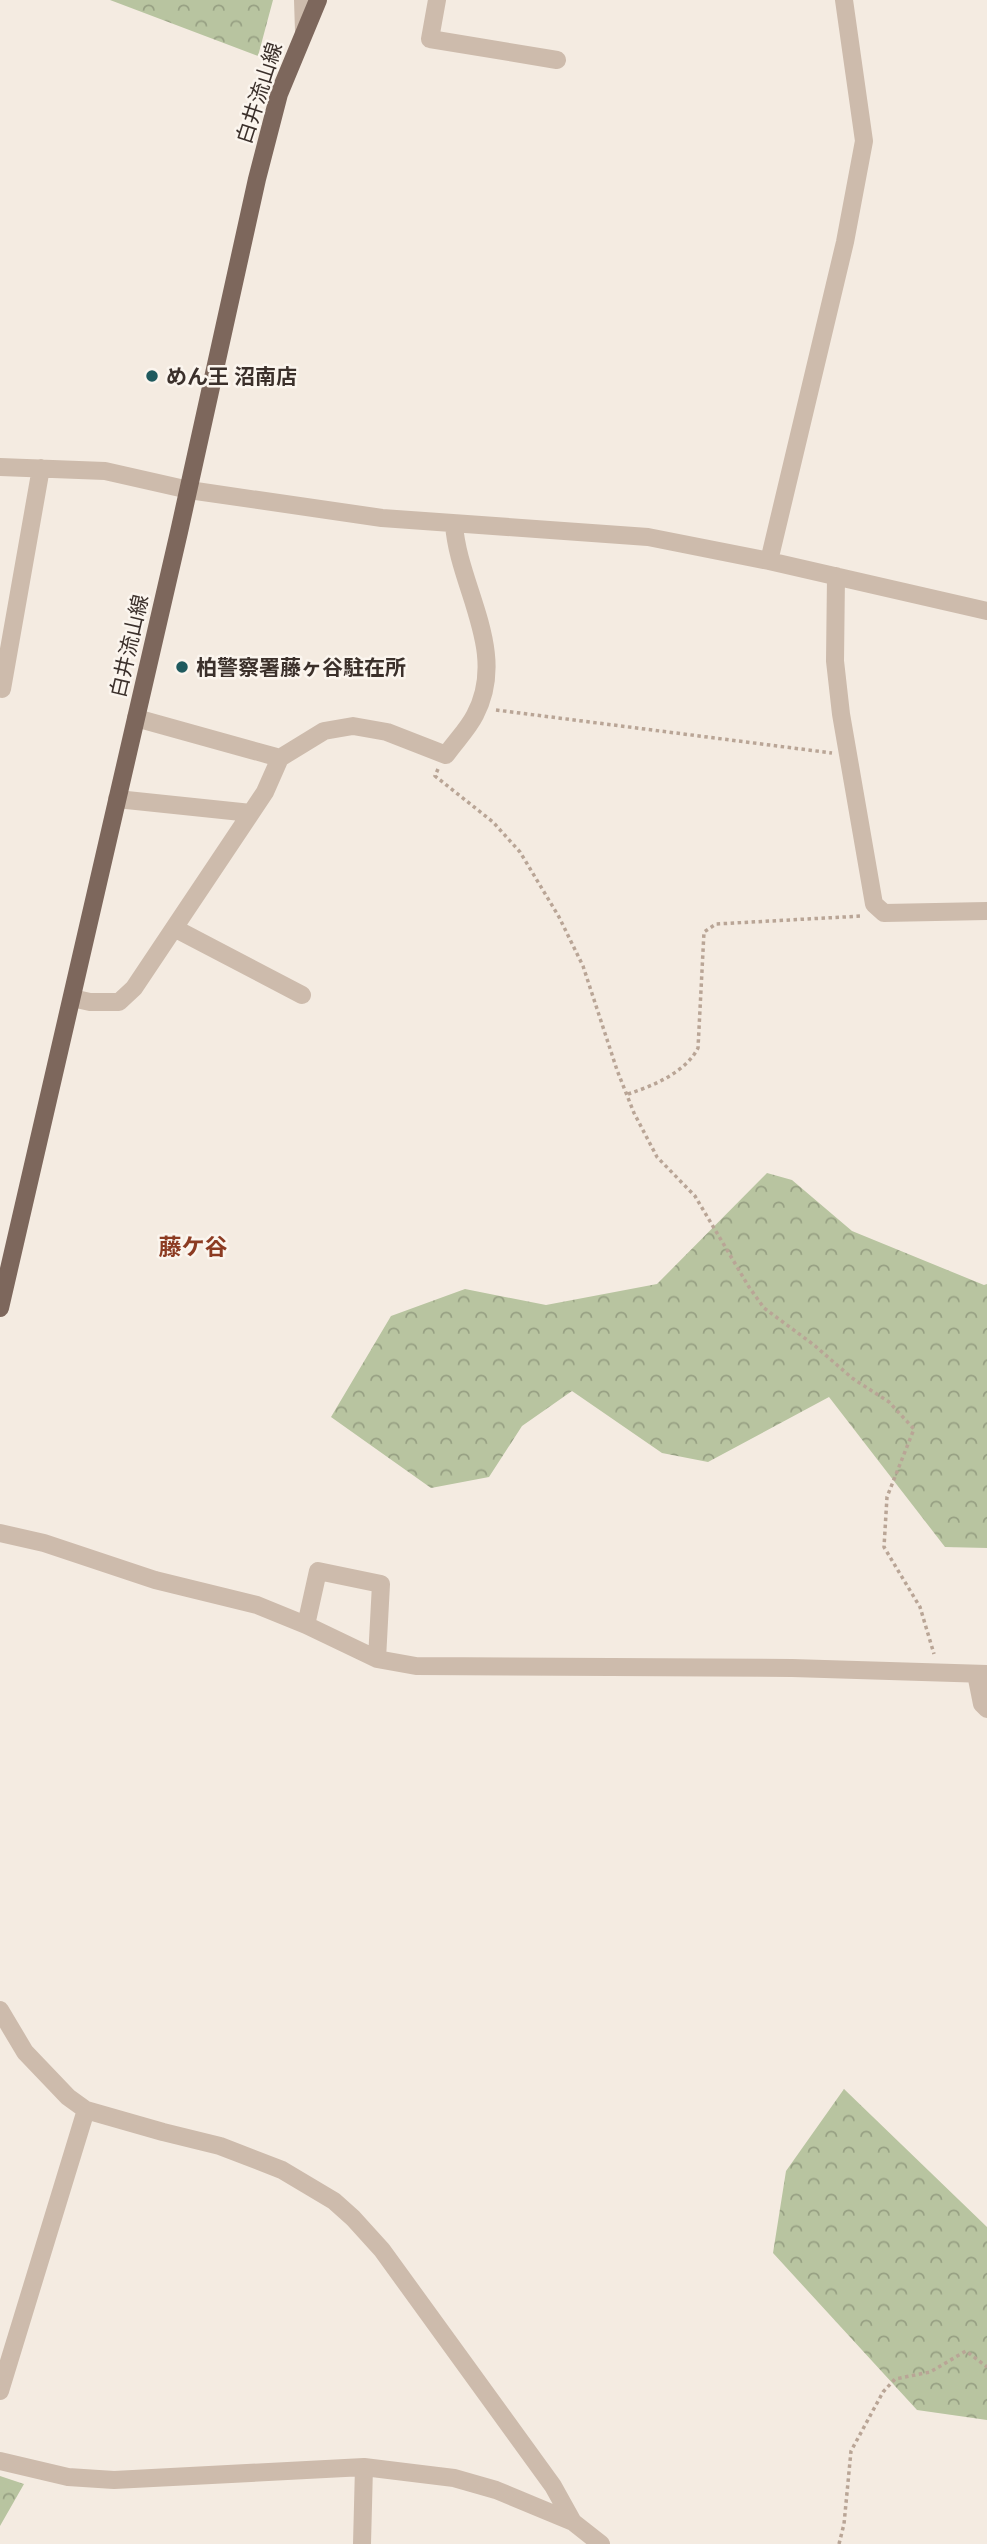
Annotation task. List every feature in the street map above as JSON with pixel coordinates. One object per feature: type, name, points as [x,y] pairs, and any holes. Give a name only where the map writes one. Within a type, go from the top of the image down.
[{"type":"main road","name":"白井流山線","points":[[0,1308],[189,490],[257,179],[279,94],[318,0]]},
{"type":"street","points":[[303,0],[304,30]]},
{"type":"street","points":[[437,0],[430,39],[557,60]]},
{"type":"street","points":[[769,561],[862,162],[864,141],[844,0]]},
{"type":"street","points":[[0,467],[105,471],[189,490],[382,518],[648,537],[769,561],[987,611]]},
{"type":"street","points":[[2,689],[41,468]]},
{"type":"street","points":[[72,998],[90,1002],[119,1002],[134,988],[265,792],[280,758],[324,732],[353,726],[387,732],[446,755],[475,716],[487,663],[481,627],[455,542],[454,524]]},
{"type":"street","points":[[836,576],[835,660],[848,755],[874,904],[884,913],[987,911]]},
{"type":"street","points":[[136,718],[280,758]]},
{"type":"street","points":[[117,799],[251,813]]},
{"type":"street","points":[[174,928],[302,995]]},
{"type":"street","points":[[0,1533],[44,1543],[155,1580],[257,1605],[377,1659],[416,1666],[752,1667],[982,1674],[982,1704],[987,1709]]},
{"type":"street","points":[[306,1625],[318,1571],[381,1584],[377,1659]]},
{"type":"street","points":[[0,2010],[24,2052],[68,2097],[86,2110],[220,2146],[282,2170],[334,2201],[382,2250],[553,2486],[573,2522]]},
{"type":"street","points":[[0,2391],[86,2110]]},
{"type":"street","points":[[0,2461],[68,2477],[114,2480],[364,2467],[454,2479],[496,2490],[573,2522],[601,2544]]},
{"type":"street","points":[[362,2544],[364,2467]]},
{"type":"path","points":[[478,707],[848,755]]},
{"type":"path","points":[[446,755],[435,776],[493,822],[520,852],[559,917],[583,966],[627,1094],[657,1157],[695,1196],[764,1308],[814,1345],[852,1378],[888,1402],[914,1429],[887,1497],[884,1547],[920,1607],[940,1672]]},
{"type":"path","points":[[627,1094],[649,1087],[692,1061],[698,1048],[704,932],[716,924],[867,916],[879,909]]},
{"type":"path","points":[[839,2544],[844,2524],[851,2451],[883,2392],[895,2379],[930,2372],[966,2351],[987,2367]]},
{"type":"green space","points":[[110,0],[273,0],[258,56]]},
{"type":"green space","points":[[767,1173],[792,1180],[852,1231],[987,1284],[987,1548],[945,1547],[829,1397],[708,1462],[662,1453],[572,1391],[522,1426],[489,1477],[431,1488],[331,1417],[391,1316],[465,1289],[546,1305],[657,1284]]},
{"type":"green space","points":[[844,2089],[987,2227],[987,2420],[917,2410],[773,2253],[786,2171]]},
{"type":"green space","points":[[0,2476],[24,2484],[0,2526]]},
{"type":"place","name":"めん王 沼南店","points":[[152,376]]},
{"type":"place","name":"柏警察署藤ヶ谷駐在所","points":[[182,667]]},
{"type":"district","name":"藤ケ谷","points":[[193,1246]]}]
